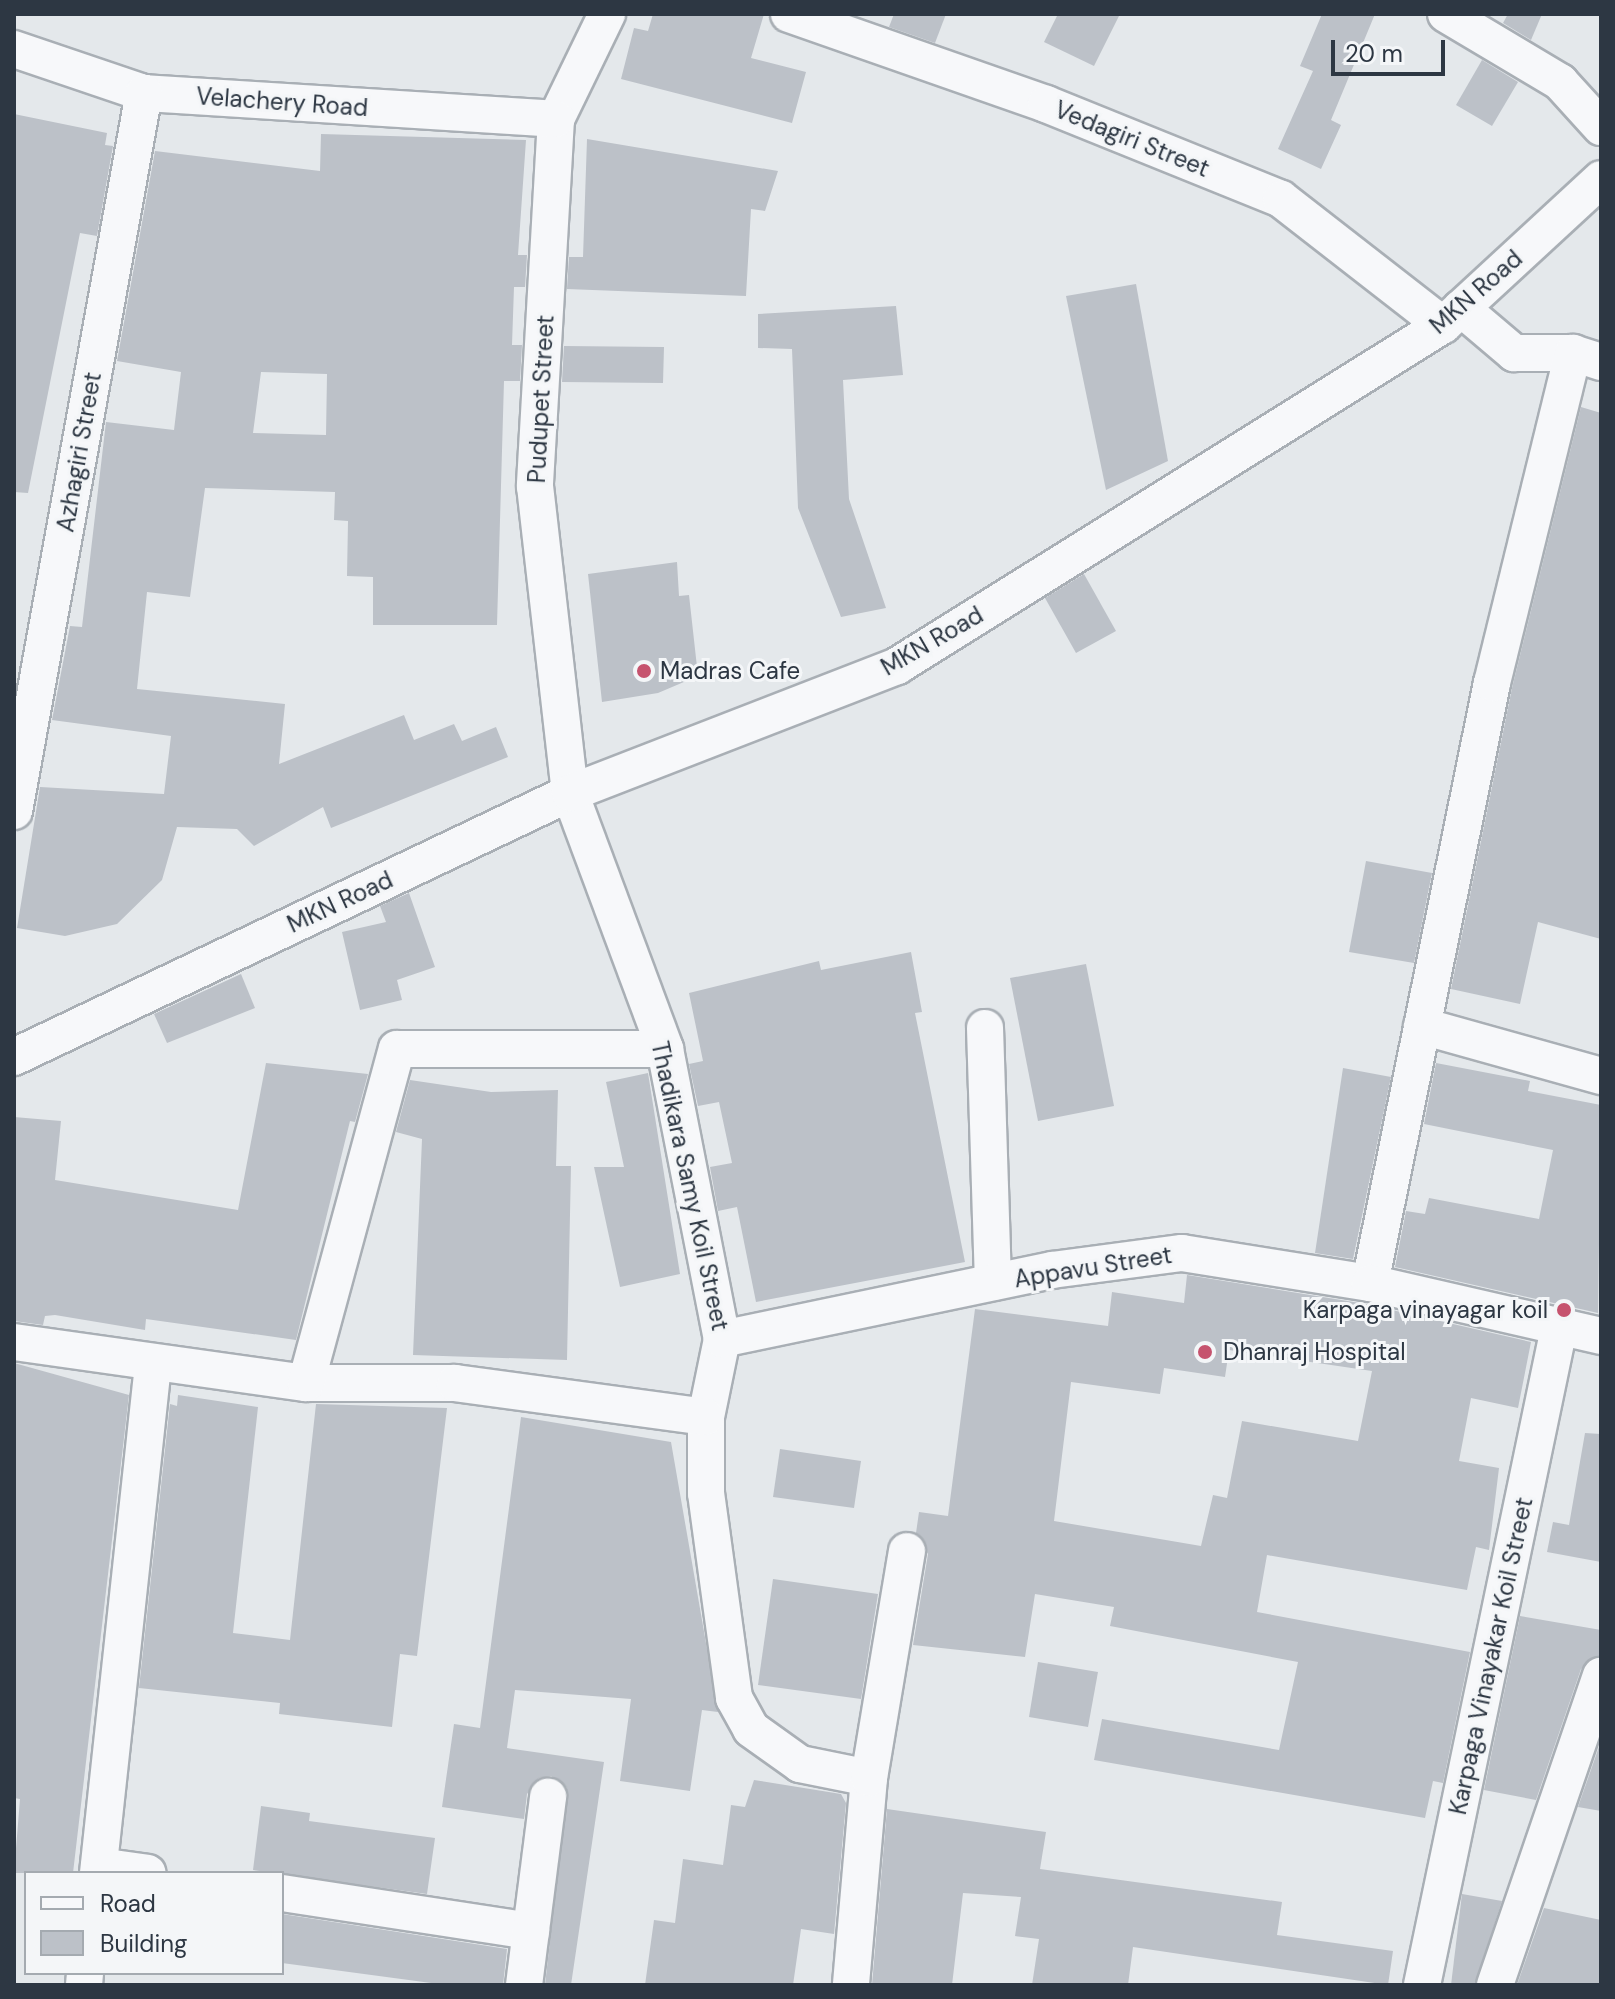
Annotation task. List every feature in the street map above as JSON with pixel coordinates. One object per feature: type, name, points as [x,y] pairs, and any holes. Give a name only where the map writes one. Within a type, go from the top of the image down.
[{"type":"street","name":"Pudupet Street","points":[[570,793],[535,486],[556,119],[607,14]]},
{"type":"street","name":"Vedagiri Street","points":[[789,14],[1046,104],[1281,199],[1452,316],[1514,353],[1587,357]]},
{"type":"street","points":[[1446,14],[1560,82],[1601,127]]},
{"type":"street","name":"Velachery Road","points":[[14,49],[144,93],[556,119]]},
{"type":"street","name":"Azhagiri Street","points":[[14,811],[144,93]]},
{"type":"street","name":"MKN Road","points":[[14,1057],[570,793],[897,666],[1452,316],[1601,179]]},
{"type":"street","points":[[1370,1283],[1492,683],[1587,357]]},
{"type":"street","name":"Thadikara Samy Koil Street","points":[[570,793],[665,1049],[722,1339],[706,1417],[706,1493],[734,1698],[751,1729],[800,1764],[869,1778]]},
{"type":"street","points":[[1422,1026],[1601,1076]]},
{"type":"street","points":[[985,1028],[993,1282]]},
{"type":"street","points":[[306,1383],[397,1049],[665,1049]]},
{"type":"street","name":"Appavu Street","points":[[722,1339],[993,1282],[1182,1253],[1370,1283],[1601,1336]]},
{"type":"street","name":"Karpaga Vinayakar Koil Street","points":[[1422,1985],[1559,1328]]},
{"type":"street","points":[[14,1342],[153,1365],[306,1383],[455,1383],[706,1417]]},
{"type":"street","points":[[123,1871],[98,1869],[153,1365]]},
{"type":"street","points":[[851,1985],[869,1778],[907,1551]]},
{"type":"street","points":[[1495,1985],[1601,1676]]},
{"type":"street","points":[[524,1985],[548,1797]]},
{"type":"street","points":[[284,1893],[531,1931]]},
{"type":"building","points":[[653,14],[764,14],[751,58],[806,72],[792,123],[621,79],[634,28],[648,31]]},
{"type":"building","points":[[894,14],[946,14],[935,43],[889,27]]},
{"type":"building","points":[[1058,14],[1120,14],[1094,66],[1044,42]]},
{"type":"building","points":[[1322,14],[1375,14],[1331,120],[1341,125],[1321,169],[1278,149],[1313,71],[1300,66]]},
{"type":"building","points":[[1508,14],[1542,14],[1531,40],[1503,23]]},
{"type":"building","points":[[1482,60],[1518,82],[1492,126],[1456,105]]},
{"type":"building","points":[[14,114],[107,133],[105,145],[113,146],[97,236],[80,233],[28,493],[14,492]]},
{"type":"building","points":[[321,134],[526,140],[518,255],[527,255],[525,287],[514,287],[512,345],[522,345],[520,381],[504,381],[497,625],[373,625],[373,577],[347,576],[348,521],[334,520],[335,492],[205,488],[190,597],[147,592],[137,689],[285,704],[279,764],[404,715],[414,740],[454,724],[462,741],[496,727],[508,757],[331,828],[323,807],[254,846],[237,829],[177,827],[162,880],[117,924],[65,936],[17,928],[40,787],[164,794],[171,736],[52,720],[70,626],[82,627],[106,422],[174,430],[181,372],[117,361],[155,151],[320,171]],"holes":[[[261,372],[327,374],[326,435],[253,433]]]},
{"type":"building","points":[[587,139],[778,171],[765,211],[751,209],[746,296],[567,289],[569,257],[583,257]]},
{"type":"building","points":[[1136,284],[1168,461],[1106,490],[1066,296]]},
{"type":"building","points":[[896,306],[903,375],[843,380],[849,499],[886,608],[841,617],[798,508],[792,349],[758,348],[758,314]]},
{"type":"building","points":[[564,346],[664,347],[663,383],[562,382]]},
{"type":"building","points":[[1581,407],[1601,413],[1601,939],[1538,922],[1520,1004],[1451,989],[1512,688]]},
{"type":"building","points":[[677,562],[679,596],[689,595],[698,676],[658,693],[602,702],[588,574]]},
{"type":"building","points":[[1084,574],[1116,631],[1076,653],[1045,598]]},
{"type":"building","points":[[1366,861],[1432,873],[1414,963],[1349,952]]},
{"type":"building","points":[[409,893],[435,967],[397,980],[402,1000],[360,1010],[342,932],[386,922],[380,906]]},
{"type":"building","points":[[911,952],[922,1012],[915,1013],[965,1262],[756,1302],[737,1207],[718,1211],[710,1167],[732,1163],[719,1102],[698,1106],[689,1064],[703,1061],[689,993],[819,961],[821,970]]},
{"type":"building","points":[[1086,964],[1114,1106],[1038,1121],[1010,978]]},
{"type":"building","points":[[241,974],[255,1008],[167,1043],[154,1014]]},
{"type":"building","points":[[266,1063],[368,1074],[355,1122],[350,1121],[296,1340],[146,1319],[145,1330],[55,1315],[45,1316],[43,1325],[14,1321],[14,1117],[61,1121],[55,1180],[238,1210]]},
{"type":"building","points":[[1436,1063],[1530,1081],[1528,1091],[1601,1105],[1598,1313],[1395,1267],[1406,1211],[1425,1214],[1429,1198],[1539,1219],[1553,1150],[1424,1124]]},
{"type":"building","points":[[1343,1068],[1391,1077],[1353,1259],[1315,1253]]},
{"type":"building","points":[[648,1073],[680,1274],[620,1287],[594,1167],[624,1167],[606,1082]]},
{"type":"building","points":[[410,1080],[491,1092],[558,1090],[556,1166],[571,1166],[567,1360],[413,1355],[422,1139],[396,1132]]},
{"type":"building","points":[[1187,1275],[1366,1304],[1531,1342],[1518,1408],[1471,1398],[1459,1461],[1499,1468],[1489,1550],[1476,1547],[1467,1590],[1267,1555],[1257,1612],[1470,1652],[1443,1783],[1433,1781],[1425,1818],[1094,1760],[1102,1719],[1279,1750],[1298,1662],[1110,1626],[1114,1607],[1035,1594],[1025,1657],[913,1645],[928,1554],[916,1533],[919,1512],[948,1516],[975,1309],[1108,1326],[1112,1292],[1184,1303]],"holes":[[[1229,1350],[1372,1371],[1358,1441],[1242,1421],[1227,1498],[1213,1495],[1201,1546],[1054,1521],[1071,1382],[1160,1394],[1164,1368],[1225,1377]]]},
{"type":"building","points":[[14,1363],[129,1395],[73,1871],[14,1873],[20,1799],[14,1798]]},
{"type":"building","points":[[178,1395],[258,1407],[233,1633],[290,1640],[316,1404],[447,1408],[417,1656],[400,1654],[392,1727],[279,1714],[280,1703],[139,1688],[170,1404],[177,1406]]},
{"type":"building","points":[[521,1417],[671,1442],[718,1712],[702,1710],[690,1791],[620,1781],[631,1699],[515,1690],[507,1748],[604,1762],[571,1985],[545,1985],[567,1788],[551,1776],[539,1778],[527,1794],[524,1819],[442,1807],[454,1724],[480,1728]]},
{"type":"building","points":[[1585,1433],[1601,1434],[1601,1562],[1547,1552],[1553,1522],[1569,1525]]},
{"type":"building","points":[[780,1449],[861,1461],[854,1508],[773,1497]]},
{"type":"building","points":[[773,1579],[878,1594],[861,1699],[758,1685]]},
{"type":"building","points":[[1520,1616],[1601,1630],[1601,1656],[1581,1669],[1536,1800],[1484,1790]]},
{"type":"building","points":[[1038,1662],[1098,1672],[1088,1727],[1029,1717]]},
{"type":"building","points":[[1601,1741],[1601,1811],[1578,1807]]},
{"type":"building","points":[[754,1780],[841,1794],[846,1803],[834,1934],[801,1929],[793,1985],[645,1985],[654,1920],[675,1923],[683,1859],[723,1865],[731,1805],[745,1807]]},
{"type":"building","points":[[261,1806],[310,1813],[309,1821],[435,1838],[427,1894],[284,1874],[284,1871],[253,1870]]},
{"type":"building","points":[[887,1809],[1046,1832],[1040,1869],[1282,1902],[1277,1935],[1393,1951],[1388,1985],[1133,1947],[1128,1985],[1032,1985],[1039,1939],[1015,1936],[1021,1897],[963,1893],[952,1985],[872,1985]]},
{"type":"building","points":[[1462,1894],[1502,1901],[1475,1985],[1451,1985]]},
{"type":"building","points":[[1544,1908],[1601,1920],[1601,1985],[1517,1985]]},
{"type":"building","points":[[284,1914],[507,1949],[503,1985],[446,1985],[284,1963]]},
{"type":"place","name":"Madras Cafe","points":[[644,671]]},
{"type":"place","name":"Karpaga vinayagar koil","points":[[1564,1310]]},
{"type":"place","name":"Dhanraj Hospital","points":[[1205,1352]]}]
